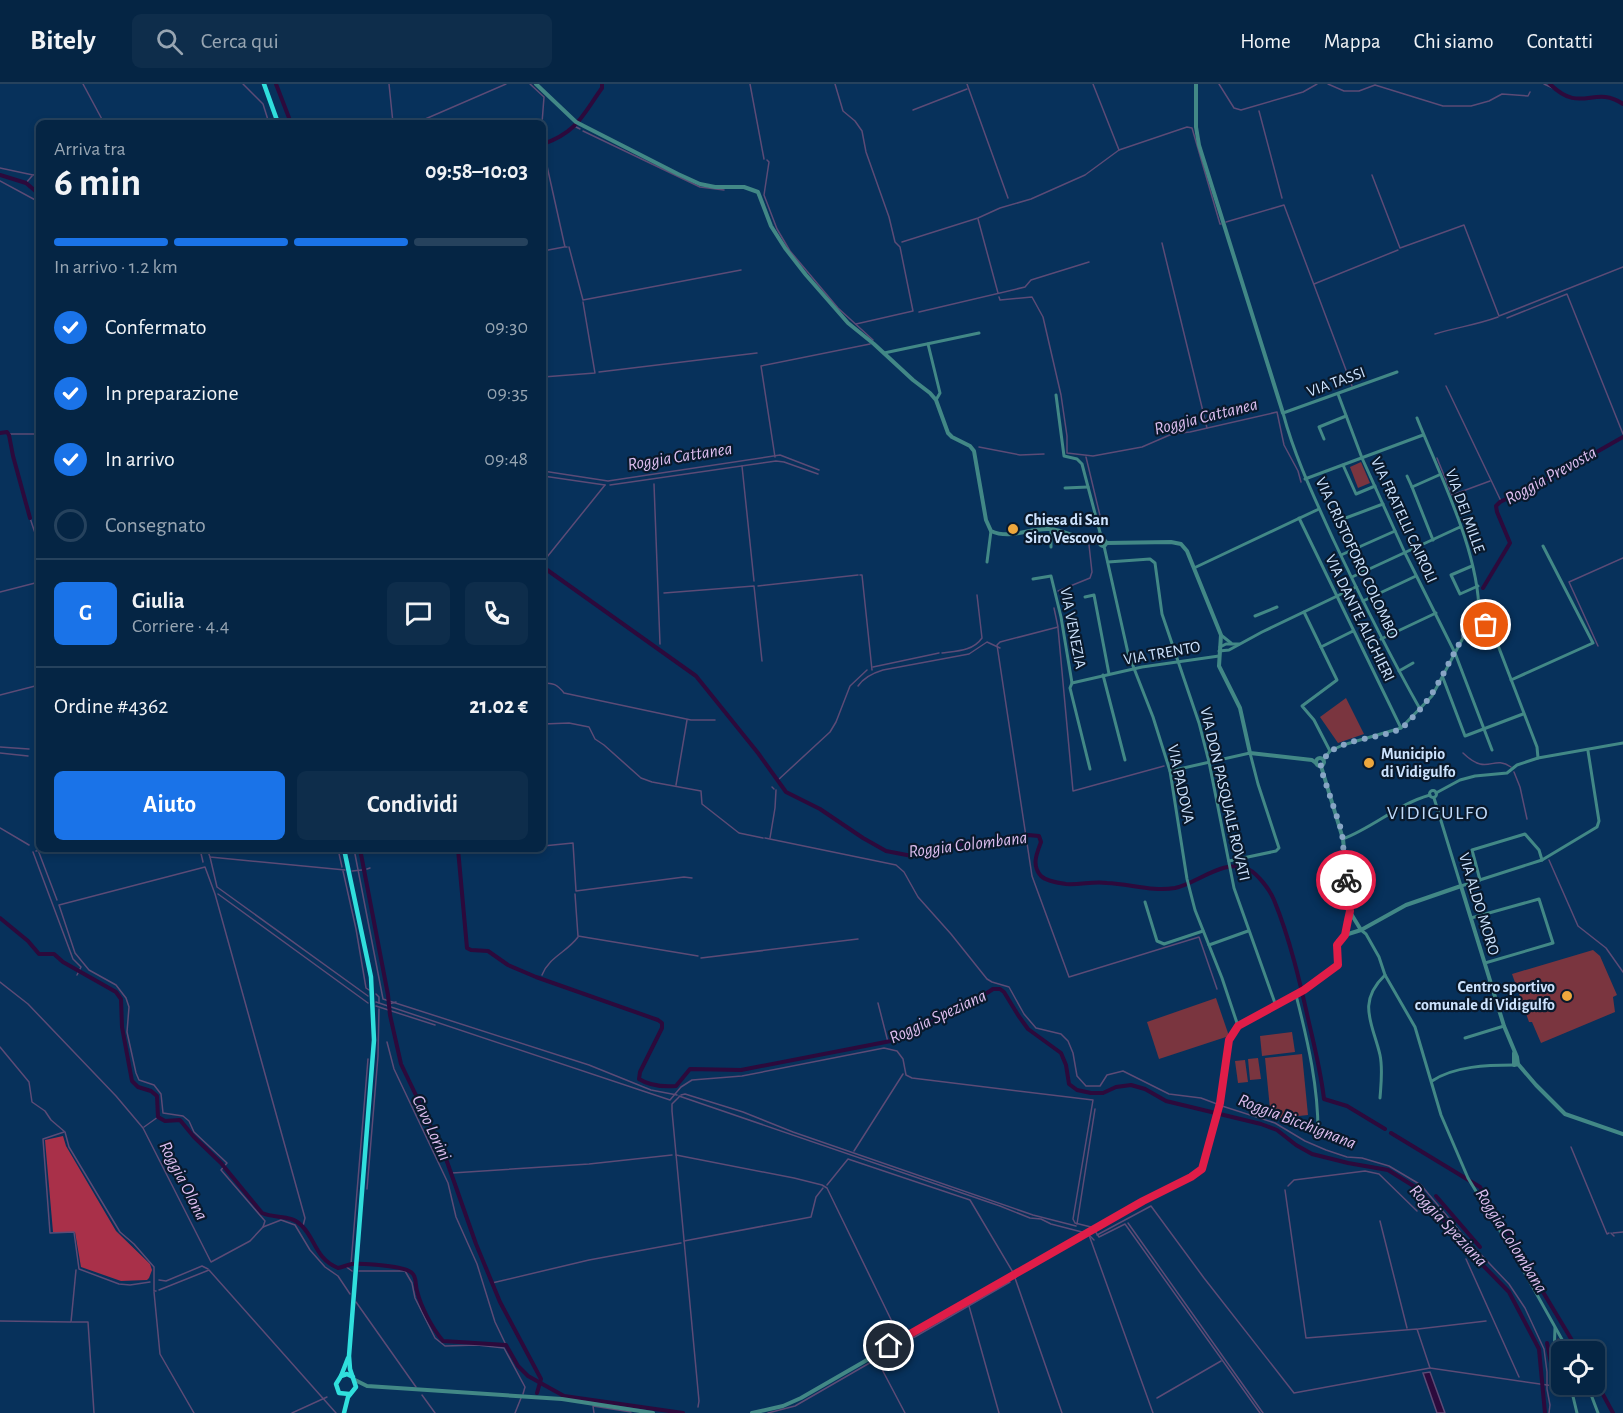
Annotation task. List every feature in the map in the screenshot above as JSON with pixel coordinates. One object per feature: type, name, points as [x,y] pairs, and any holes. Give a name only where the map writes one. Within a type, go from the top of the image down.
[{"type":"main road","points":[[264,84],[277,120]]},
{"type":"main road","points":[[344,1413],[349,1394],[355,1390],[349,1356],[373,1075],[374,1021],[367,952],[345,852]]},
{"type":"main road","points":[[345,1405],[336,1384],[349,1356]]},
{"type":"main road","points":[[341,1376],[347,1374],[354,1379]]},
{"type":"main road","points":[[339,1393],[349,1394]]},
{"type":"street","points":[[536,84],[576,122],[700,184],[715,187],[744,187],[758,192],[771,226],[784,248],[806,276],[848,323],[936,400],[948,433],[970,446],[974,451],[986,520],[992,531],[987,562]]},
{"type":"street","points":[[1196,84],[1196,127],[1199,145],[1283,413]]},
{"type":"street","points":[[883,353],[979,333]]},
{"type":"street","points":[[928,344],[940,393],[936,400]]},
{"type":"street","name":"VIA TASSI","points":[[1283,413],[1397,372]]},
{"type":"street","name":"VIA FRATELLI CAIROLI","points":[[1338,394],[1362,458],[1405,553],[1455,653],[1492,750]]},
{"type":"street","name":"VIA PADOVA","points":[[1056,395],[1064,456],[1077,459],[1082,464],[1133,669],[1153,717],[1170,771],[1187,879],[1195,910],[1238,1026]]},
{"type":"street","name":"VIA CRISTOFORO COLOMBO","points":[[1283,413],[1291,444],[1305,479],[1362,601],[1420,709]]},
{"type":"street","points":[[1324,440],[1319,427],[1346,416]]},
{"type":"street","name":"VIA DEI MILLE","points":[[1416,418],[1460,527],[1478,586],[1479,616]]},
{"type":"street","points":[[1305,479],[1423,435]]},
{"type":"street","points":[[1343,465],[1356,494],[1375,486]]},
{"type":"street","points":[[1412,487],[1439,475]]},
{"type":"street","points":[[1407,476],[1433,540]]},
{"type":"street","points":[[1065,488],[1088,487]]},
{"type":"street","points":[[1343,519],[1383,504]]},
{"type":"street","points":[[1194,568],[1319,509]]},
{"type":"street","name":"VIA DANTE ALIGHIERI","points":[[1299,518],[1401,728]]},
{"type":"street","points":[[1352,578],[1460,527]]},
{"type":"street","points":[[992,531],[1010,536],[1033,530],[1051,530],[1064,532],[1086,541],[1103,543],[1171,542],[1181,544],[1187,551],[1221,635],[1228,642],[1240,644]]},
{"type":"street","points":[[1051,530],[1051,547]]},
{"type":"street","points":[[1341,555],[1395,531]]},
{"type":"street","points":[[1511,680],[1593,643],[1543,546]]},
{"type":"street","name":"VIA DON PASQUALE ROVATI","points":[[1108,562],[1153,560],[1162,614],[1199,723],[1209,762],[1234,888],[1276,1006]]},
{"type":"street","points":[[1472,566],[1451,575],[1460,594],[1478,586]]},
{"type":"street","name":"VIA VENEZIA","points":[[1033,579],[1051,576],[1061,617],[1072,683],[1070,688],[1090,769]]},
{"type":"street","points":[[1362,601],[1416,576]]},
{"type":"street","points":[[1219,651],[1229,650],[1356,587]]},
{"type":"street","name":"VIA TRENTO","points":[[1085,597],[1094,595],[1110,674]]},
{"type":"street","points":[[1255,616],[1277,607]]},
{"type":"street","points":[[1304,612],[1337,680],[1302,706],[1314,720],[1330,751]]},
{"type":"street","points":[[1381,639],[1436,613]]},
{"type":"street","points":[[1320,766],[1330,751],[1401,728],[1432,696],[1464,636],[1479,616],[1484,618],[1484,624],[1494,635],[1537,747],[1538,758]]},
{"type":"street","points":[[1475,624],[1480,627],[1484,624]]},
{"type":"street","points":[[1321,647],[1353,631]]},
{"type":"street","points":[[1221,635],[1218,666],[1242,716],[1258,784],[1279,847],[1276,851],[1229,862]]},
{"type":"street","points":[[1219,651],[1233,644]]},
{"type":"street","name":"VIA TRENTO","points":[[1072,683],[1219,651]]},
{"type":"street","points":[[1399,671],[1413,663]]},
{"type":"street","name":"VIA TRENTO","points":[[1103,675],[1125,760]]},
{"type":"street","points":[[1443,678],[1465,736],[1523,714]]},
{"type":"street","points":[[1343,839],[1389,812],[1432,797],[1460,780],[1507,773],[1517,765],[1538,758],[1623,743]]},
{"type":"street","points":[[1345,935],[1361,930],[1406,905],[1542,860],[1598,825],[1588,751]]},
{"type":"street","points":[[752,1413],[783,1406],[801,1398],[1202,1169],[1217,1118],[1229,1040],[1238,1026],[1304,990],[1338,965],[1337,945],[1345,935],[1350,911],[1343,839],[1338,817],[1320,766],[1312,760],[1250,753],[1170,771]]},
{"type":"street","points":[[1316,762],[1318,758],[1323,760]]},
{"type":"street","name":"VIA ALDO MORO","points":[[1432,797],[1514,1052],[1516,1065]]},
{"type":"street","points":[[1480,880],[1472,850],[1525,834],[1539,850],[1542,860]]},
{"type":"street","points":[[1471,918],[1539,899],[1553,943],[1484,963]]},
{"type":"street","points":[[1145,902],[1157,941],[1164,944],[1203,931]]},
{"type":"street","points":[[1350,911],[1379,957],[1385,975],[1415,1027],[1445,1124],[1469,1180],[1563,1341]]},
{"type":"street","points":[[1209,945],[1248,931]]},
{"type":"street","points":[[1380,1098],[1380,1056],[1368,1017],[1373,992],[1385,975]]},
{"type":"street","points":[[1297,994],[1318,1102],[1318,1138]]},
{"type":"street","points":[[1465,1038],[1504,1026]]},
{"type":"street","points":[[1432,1081],[1460,1070],[1516,1065],[1565,1114],[1623,1134]]},
{"type":"street","points":[[1555,1341],[1556,1328]]},
{"type":"street","points":[[354,1379],[367,1386]]},
{"type":"street","points":[[355,1390],[367,1386],[562,1399],[653,1413]]},
{"type":"street","points":[[1573,1395],[1577,1413]]},
{"type":"street","points":[[1591,1395],[1598,1413]]},
{"type":"shaded area","points":[[1361,462],[1370,483],[1358,488],[1350,467]]},
{"type":"shaded area","points":[[1346,698],[1364,734],[1338,743],[1320,717]]},
{"type":"shaded area","name":"Centro sportivo comunale di Vidigulfo","points":[[1593,950],[1600,956],[1617,995],[1613,997],[1615,1012],[1541,1043],[1532,1022],[1529,1022],[1512,974]]},
{"type":"shaded area","points":[[1216,998],[1229,1036],[1159,1059],[1147,1022]]},
{"type":"shaded area","points":[[1292,1032],[1295,1052],[1262,1056],[1260,1036]]},
{"type":"shaded area","points":[[1302,1054],[1308,1115],[1271,1119],[1265,1058]]},
{"type":"shaded area","points":[[1258,1058],[1261,1079],[1250,1080],[1248,1059]]},
{"type":"shaded area","points":[[1245,1060],[1248,1082],[1238,1083],[1235,1061]]},
{"type":"shaded area","points":[[63,1136],[66,1146],[116,1231],[150,1264],[152,1270],[147,1280],[121,1281],[81,1267],[75,1232],[53,1232],[45,1140]]},
{"type":"shaded area","points":[[1430,1372],[1445,1413],[1437,1413],[1423,1373]]},
{"type":"waterway","points":[[83,84],[102,120]]},
{"type":"waterway","name":"Roggia Cattanea","points":[[243,84],[263,104],[268,120]]},
{"type":"waterway","name":"Cavo Lorini","points":[[276,84],[290,120]]},
{"type":"waterway","points":[[389,84],[393,120]]},
{"type":"waterway","points":[[423,120],[506,84]]},
{"type":"waterway","points":[[530,84],[544,97],[542,120]]},
{"type":"waterway","name":"Roggia Speziana","points":[[546,143],[564,134],[578,122],[602,88],[602,84]]},
{"type":"waterway","points":[[750,84],[764,159]]},
{"type":"waterway","points":[[835,84],[843,111],[855,121],[862,131],[866,152],[889,217],[895,242],[900,247],[913,311],[856,324]]},
{"type":"waterway","points":[[967,84],[1008,198]]},
{"type":"waterway","points":[[1093,84],[1119,150]]},
{"type":"waterway","points":[[1219,84],[1234,108],[1241,110],[1303,92],[1317,84]]},
{"type":"waterway","points":[[1328,84],[1344,91],[1359,91],[1375,85],[1443,106],[1471,106],[1489,101],[1502,94],[1528,96],[1530,92]]},
{"type":"waterway","points":[[1544,84],[1555,89]]},
{"type":"waterway","points":[[1550,84],[1570,97],[1579,99],[1604,97],[1623,104]]},
{"type":"waterway","points":[[913,110],[967,89]]},
{"type":"waterway","points":[[1259,111],[1282,198]]},
{"type":"waterway","name":"Roggia Speziana","points":[[576,127],[580,129]]},
{"type":"waterway","points":[[902,242],[1031,199],[1085,175],[1119,150],[1187,127],[1192,128],[1221,224]]},
{"type":"waterway","points":[[583,131],[700,187],[724,190]]},
{"type":"waterway","points":[[767,160],[769,162],[764,195],[777,229],[790,251],[838,308],[873,340]]},
{"type":"waterway","points":[[546,162],[565,247],[567,247]]},
{"type":"waterway","points":[[0,168],[36,174]]},
{"type":"waterway","name":"Roggia Colombana","points":[[0,175],[26,183],[36,191]]},
{"type":"waterway","points":[[1372,175],[1400,248],[1464,225],[1499,316],[1623,267]]},
{"type":"waterway","points":[[26,183],[32,176]]},
{"type":"waterway","points":[[0,181],[36,200]]},
{"type":"waterway","points":[[1226,222],[1284,205],[1352,386]]},
{"type":"waterway","points":[[978,219],[998,293]]},
{"type":"waterway","points":[[1162,243],[1207,428]]},
{"type":"waterway","points":[[546,250],[564,247]]},
{"type":"waterway","points":[[569,247],[583,300],[741,270]]},
{"type":"waterway","points":[[1314,284],[1398,250]]},
{"type":"waterway","points":[[919,312],[1025,287],[1031,280],[1089,262]]},
{"type":"waterway","points":[[1507,318],[1567,294],[1623,434]]},
{"type":"waterway","name":"Roggia Cattanea","points":[[999,297],[1000,300],[1032,297],[1043,317],[1061,395],[1067,453],[1093,456],[1142,447],[1172,434],[1277,412],[1284,445],[1298,471],[1301,482]]},
{"type":"waterway","points":[[546,377],[595,373],[583,302]]},
{"type":"waterway","points":[[1435,334],[1498,317]]},
{"type":"waterway","points":[[775,457],[761,366],[870,344]]},
{"type":"waterway","points":[[599,372],[757,353]]},
{"type":"waterway","points":[[1446,386],[1501,501]]},
{"type":"waterway","points":[[0,433],[7,432],[9,435],[30,518]]},
{"type":"waterway","points":[[8,434],[36,434]]},
{"type":"waterway","name":"Roggia Prevosta","points":[[1483,588],[1510,543],[1496,506],[1623,437]]},
{"type":"waterway","name":"Roggia Cattanea","points":[[979,447],[1020,455],[1044,454]]},
{"type":"waterway","name":"Roggia Cattanea","points":[[546,471],[608,481],[780,455],[819,470]]},
{"type":"waterway","points":[[1086,457],[1102,524]]},
{"type":"waterway","points":[[1437,458],[1452,495],[1490,481]]},
{"type":"waterway","points":[[610,485],[776,461],[818,474]]},
{"type":"waterway","points":[[742,466],[754,581]]},
{"type":"waterway","points":[[546,476],[605,485]]},
{"type":"waterway","points":[[654,484],[660,644]]},
{"type":"waterway","points":[[546,558],[605,485]]},
{"type":"waterway","points":[[30,518],[36,536]]},
{"type":"waterway","points":[[1058,591],[1090,578],[1092,572],[1089,545]]},
{"type":"waterway","points":[[1598,646],[1569,582],[1623,558]]},
{"type":"waterway","name":"Roggia Colombana","points":[[546,569],[696,676],[786,792],[820,809],[886,851],[912,856],[944,847],[1028,835],[1039,836],[1041,842],[1036,859],[1038,872],[1046,879],[1063,884],[1102,883],[1167,889],[1184,885],[1220,869],[1239,866],[1252,871],[1272,896],[1285,930],[1318,1061],[1324,1099],[1347,1106],[1385,1129]]},
{"type":"waterway","points":[[758,586],[858,575]]},
{"type":"waterway","points":[[860,575],[862,575],[872,670]]},
{"type":"waterway","points":[[0,592],[36,583]]},
{"type":"waterway","points":[[664,593],[754,586],[762,661]]},
{"type":"waterway","points":[[942,653],[969,648],[982,638],[977,595]]},
{"type":"waterway","points":[[1054,608],[1058,627],[1000,642],[997,645],[1032,876],[1069,977],[1199,937],[1217,989]]},
{"type":"waterway","points":[[1058,628],[1073,791],[1164,766]]},
{"type":"waterway","points":[[858,686],[866,678],[879,671],[969,654],[987,642],[1000,648]]},
{"type":"waterway","points":[[873,667],[939,653]]},
{"type":"waterway","points":[[778,780],[830,732],[850,686],[867,670]]},
{"type":"waterway","points":[[546,683],[555,685],[564,693],[691,720],[715,720]]},
{"type":"waterway","points":[[0,695],[36,686]]},
{"type":"waterway","points":[[676,785],[687,720]]},
{"type":"waterway","name":"Roggia Bicchignana","points":[[546,724],[569,723],[589,727],[595,739],[641,778],[701,791],[702,804],[739,833],[763,838]]},
{"type":"waterway","points":[[0,747],[29,749]]},
{"type":"waterway","points":[[0,753],[28,756]]},
{"type":"waterway","name":"Roggia Cattanea","points":[[1463,753],[1471,760],[1484,765],[1499,763],[1511,767]]},
{"type":"waterway","name":"Roggia Cattanea","points":[[1514,772],[1527,819]]},
{"type":"waterway","points":[[770,838],[776,790]]},
{"type":"waterway","points":[[0,828],[29,845]]},
{"type":"waterway","name":"Roggia Bicchignana","points":[[765,838],[896,865],[904,872],[918,897],[987,979],[1009,987],[1024,1014],[1036,1028],[1061,1034],[1068,1041],[1073,1053],[1077,1076],[1086,1086],[1100,1086],[1107,1075],[1123,1071],[1169,1094],[1201,1098],[1217,1104]]},
{"type":"waterway","points":[[546,846],[573,843],[576,891],[684,877],[692,878]]},
{"type":"waterway","points":[[33,852],[73,959],[81,967],[77,975]]},
{"type":"waterway","points":[[39,852],[57,900]]},
{"type":"waterway","points":[[201,852],[203,862]]},
{"type":"waterway","points":[[208,852],[210,857],[345,870]]},
{"type":"waterway","points":[[339,852],[342,867]]},
{"type":"waterway","points":[[355,852],[383,999],[589,1065],[651,1090],[677,1095]]},
{"type":"waterway","name":"Cavo Lorini","points":[[361,852],[401,1064],[445,1156],[476,1244],[500,1302],[541,1379],[537,1393]]},
{"type":"waterway","name":"Roggia Speziana","points":[[458,852],[467,948],[488,951],[508,965],[536,977],[658,1020],[662,1023],[662,1028],[640,1072],[639,1079],[648,1083],[676,1086],[690,1069],[741,1070],[896,1040],[911,1035],[925,1025],[970,1004],[993,989],[1000,989],[1028,1029],[1061,1053],[1066,1065],[1069,1084],[1077,1090],[1103,1093],[1116,1087],[1131,1085],[1145,1089],[1166,1101],[1277,1130],[1312,1154],[1388,1170],[1420,1190],[1466,1248],[1509,1292],[1539,1349],[1545,1413]]},
{"type":"waterway","points":[[210,857],[217,887],[368,996]]},
{"type":"waterway","name":"Roggia Cattanea","points":[[1549,860],[1578,926],[1606,948],[1623,972]]},
{"type":"waterway","points":[[263,1227],[265,1221],[221,1170],[227,1163],[194,1132],[189,1121],[183,1116],[163,1113],[161,1094],[154,1085],[139,1080],[127,1032],[129,1007],[126,998],[116,985],[89,970],[75,953],[59,905],[205,867],[215,894],[305,1218],[303,1226]]},
{"type":"waterway","points":[[352,871],[362,870]]},
{"type":"waterway","points":[[343,871],[366,988],[369,990]]},
{"type":"waterway","points":[[218,894],[368,1003]]},
{"type":"waterway","points":[[575,894],[578,936],[698,956]]},
{"type":"waterway","points":[[0,918],[28,941],[39,954],[54,954],[63,962],[116,992],[121,999],[122,1027],[132,1081],[138,1087],[151,1091],[157,1096],[158,1117],[165,1121],[180,1120],[221,1163],[262,1213],[298,1222],[307,1231],[320,1254],[330,1264],[338,1268],[352,1264],[393,1267],[412,1273],[427,1317],[443,1341],[506,1345],[518,1366],[528,1376],[564,1396],[683,1413]]},
{"type":"waterway","points":[[542,975],[549,964],[578,937]]},
{"type":"waterway","points":[[701,958],[858,939]]},
{"type":"waterway","name":"Roggia Olona","points":[[0,982],[28,1004],[116,1096],[143,1128],[211,1262],[250,1241],[263,1227],[281,1220],[295,1225],[310,1250],[325,1267],[338,1276],[350,1294]]},
{"type":"waterway","points":[[376,994],[379,997],[379,1003]]},
{"type":"waterway","points":[[376,1002],[670,1100],[681,1087],[692,1080],[742,1076],[884,1048],[897,1051],[903,1059],[906,1075],[912,1078],[1093,1100],[1073,1219],[1075,1223],[1091,1227]]},
{"type":"waterway","name":"Cavo Lorini","points":[[389,1004],[396,1002]]},
{"type":"waterway","points":[[878,1003],[888,1042]]},
{"type":"waterway","points":[[376,1006],[435,1025]]},
{"type":"waterway","points":[[367,1189],[378,1056],[379,1009]]},
{"type":"waterway","points":[[387,1042],[394,1069],[448,1183],[456,1217],[477,1264],[495,1322],[506,1345]]},
{"type":"waterway","points":[[0,1047],[29,1082],[32,1102],[45,1111],[51,1120],[65,1132],[69,1147],[120,1232],[154,1267],[154,1291],[156,1291]]},
{"type":"waterway","points":[[351,1264],[368,1059]]},
{"type":"waterway","points":[[854,1151],[903,1074]]},
{"type":"waterway","points":[[681,1095],[685,1094],[743,1112],[793,1132],[1033,1215],[1076,1226]]},
{"type":"waterway","points":[[679,1096],[1030,1218],[1041,1219],[1082,1232]]},
{"type":"waterway","points":[[679,1097],[672,1104],[672,1111],[698,1407]]},
{"type":"waterway","name":"Roggia Bicchignana","points":[[1222,1106],[1275,1123],[1305,1141],[1326,1150],[1389,1166],[1421,1185],[1468,1241],[1509,1284],[1525,1308],[1544,1349],[1549,1413]]},
{"type":"waterway","points":[[1077,1224],[1095,1109]]},
{"type":"waterway","points":[[144,1127],[158,1117]]},
{"type":"waterway","points":[[64,1132],[43,1139],[50,1233],[74,1232],[79,1269],[119,1284],[150,1282]]},
{"type":"waterway","name":"Roggia Colombana","points":[[1391,1133],[1480,1187],[1572,1341]]},
{"type":"waterway","points":[[1571,1147],[1607,1234],[1609,1233]]},
{"type":"waterway","points":[[452,1173],[589,1164],[672,1155]]},
{"type":"waterway","points":[[676,1155],[794,1178],[827,1188],[899,1336]]},
{"type":"waterway","points":[[827,1185],[848,1159],[970,1200],[1014,1274]]},
{"type":"waterway","points":[[1288,1186],[1294,1180],[1365,1171],[1379,1174],[1417,1211]]},
{"type":"waterway","points":[[684,1241],[811,1217],[816,1197],[823,1188]]},
{"type":"waterway","points":[[1285,1190],[1306,1338],[1417,1329],[1430,1368],[1551,1386]]},
{"type":"waterway","name":"Roggia Prevosta","points":[[1436,1196],[1480,1247]]},
{"type":"waterway","points":[[1097,1235],[1151,1206],[1294,1393],[1430,1368]]},
{"type":"waterway","points":[[1380,1221],[1407,1328]]},
{"type":"waterway","points":[[1128,1223],[1263,1413]]},
{"type":"waterway","points":[[1095,1231],[1099,1237],[1125,1224],[1260,1413]]},
{"type":"waterway","points":[[1613,1233],[1623,1232]]},
{"type":"waterway","points":[[1611,1233],[1614,1236]]},
{"type":"waterway","points":[[1089,1235],[1153,1413]]},
{"type":"waterway","points":[[1090,1236],[1094,1240]]},
{"type":"waterway","points":[[492,1283],[589,1260],[681,1243]]},
{"type":"waterway","points":[[1466,1259],[1519,1377]]},
{"type":"waterway","points":[[159,1280],[166,1281],[202,1266],[208,1269]]},
{"type":"waterway","points":[[345,1266],[352,1271]]},
{"type":"waterway","points":[[0,1321],[71,1322],[76,1270]]},
{"type":"waterway","points":[[159,1290],[209,1270],[336,1413]]},
{"type":"waterway","points":[[359,1271],[405,1271],[412,1283],[415,1298],[435,1338],[445,1346],[477,1345],[504,1348],[525,1387],[523,1394]]},
{"type":"waterway","points":[[1015,1278],[1062,1413]]},
{"type":"waterway","points":[[768,1413],[795,1406],[1010,1282]]},
{"type":"waterway","points":[[154,1292],[160,1354],[194,1413]]},
{"type":"waterway","name":"Roggia Olona","points":[[356,1302],[416,1387]]},
{"type":"waterway","points":[[969,1306],[999,1413]]},
{"type":"waterway","points":[[1418,1329],[1486,1321]]},
{"type":"waterway","points":[[72,1322],[88,1322],[94,1413]]},
{"type":"waterway","name":"Roggia Prevosta","points":[[1547,1343],[1551,1363]]},
{"type":"waterway","points":[[876,1358],[905,1413]]},
{"type":"waterway","points":[[1157,1398],[1221,1361]]},
{"type":"waterway","name":"Roggia Olona","points":[[422,1395],[435,1413]]},
{"type":"waterway","name":"Roggia Colombana","points":[[1603,1395],[1613,1413]]},
{"type":"waterway","points":[[292,1413],[327,1397]]},
{"type":"waterway","points":[[515,1413],[521,1398]]},
{"type":"waterway","points":[[594,1413],[593,1406],[631,1412]]},
{"type":"way so far","points":[[1346,880],[1342,832],[1320,766],[1323,765],[1323,760],[1328,753],[1343,745],[1401,728],[1432,696],[1471,626],[1486,625]]},
{"type":"place","name":"Chiesa di San Siro Vescovo","points":[[1013,529]]},
{"type":"place","name":"Municipio di Vidigulfo","points":[[1369,763]]},
{"type":"place","name":"Centro sportivo comunale di Vidigulfo","points":[[1567,996]]},
{"type":"district","name":"VIDIGULFO","points":[[1438,813]]},
{"type":"route","points":[[889,1346],[1202,1169],[1220,1103],[1225,1063],[1232,1033],[1238,1026],[1323,978],[1338,965],[1337,945],[1345,935],[1350,911],[1346,880]]}]
